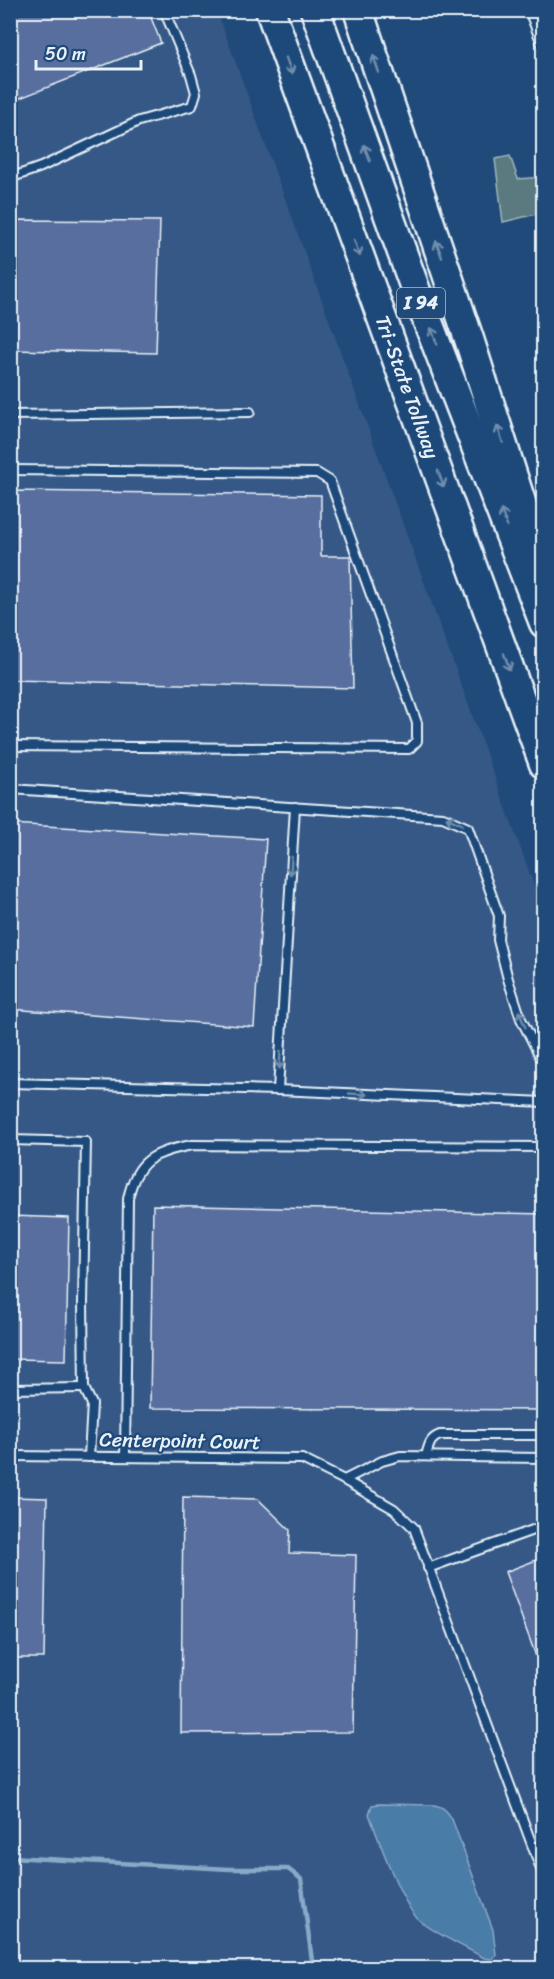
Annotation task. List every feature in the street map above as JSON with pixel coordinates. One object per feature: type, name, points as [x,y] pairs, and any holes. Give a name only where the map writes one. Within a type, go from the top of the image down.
[{"type":"highway","name":"Tri-State Tollway","points":[[270,10],[543,764]]},
{"type":"highway","name":"I 94","points":[[315,10],[416,291],[543,624]]},
{"type":"highway","points":[[358,10],[530,526],[532,592]]},
{"type":"lane","points":[[10,178],[41,167],[140,121],[192,106],[196,93],[191,75],[164,10]]},
{"type":"lane","points":[[529,10],[543,50]]},
{"type":"lane","points":[[10,415],[250,412]]},
{"type":"lane","points":[[10,470],[317,473],[330,481],[417,723],[417,741],[409,749],[10,746]]},
{"type":"lane","points":[[10,789],[443,817],[468,828],[499,916],[498,940],[511,989],[521,1019],[542,1060],[543,1094]]},
{"type":"lane","points":[[278,1090],[295,807]]},
{"type":"lane","points":[[10,1083],[278,1090],[543,1102]]},
{"type":"lane","points":[[10,1140],[86,1142],[83,1302],[84,1388],[92,1404],[89,1457]]},
{"type":"lane","points":[[125,1457],[128,1199],[131,1184],[139,1168],[153,1157],[170,1149],[192,1145],[543,1147]]},
{"type":"lane","points":[[10,1389],[84,1388]]},
{"type":"lane","points":[[426,1456],[430,1442],[434,1437],[440,1435],[543,1435]]},
{"type":"lane","name":"Centerpoint Court","points":[[10,1456],[302,1459],[394,1509],[414,1528],[543,1876]]},
{"type":"lane","points":[[344,1480],[382,1461],[400,1456],[543,1458]]},
{"type":"lane","points":[[428,1568],[543,1526]]},
{"type":"shaded area","points":[[11,11],[217,11],[543,910],[543,1968],[11,1968]]},
{"type":"shaded area","points":[[372,1805],[434,1805],[443,1808],[452,1819],[493,1930],[496,1955],[492,1959],[484,1958],[441,1935],[419,1920],[412,1912],[391,1870],[369,1814]]},
{"type":"green space","points":[[510,156],[518,179],[543,177],[541,213],[503,222],[495,159]]},
{"type":"building","points":[[10,10],[148,10],[161,43],[10,102]]},
{"type":"building","points":[[10,220],[160,221],[156,353],[10,350]]},
{"type":"building","points":[[10,491],[321,495],[321,556],[350,556],[353,688],[10,680]]},
{"type":"building","points":[[10,824],[266,839],[254,1027],[10,1009]]},
{"type":"building","points":[[153,1205],[544,1214],[544,1410],[150,1408]]},
{"type":"building","points":[[10,1216],[69,1218],[66,1360],[10,1359]]},
{"type":"building","points":[[10,1497],[47,1498],[44,1658],[10,1658]]},
{"type":"building","points":[[183,1497],[258,1499],[290,1530],[289,1553],[356,1555],[353,1732],[181,1733]]},
{"type":"building","points":[[544,1557],[544,1678],[505,1572]]},
{"type":"waterway","points":[[10,1857],[229,1869],[288,1869],[301,1879],[313,1968]]}]
